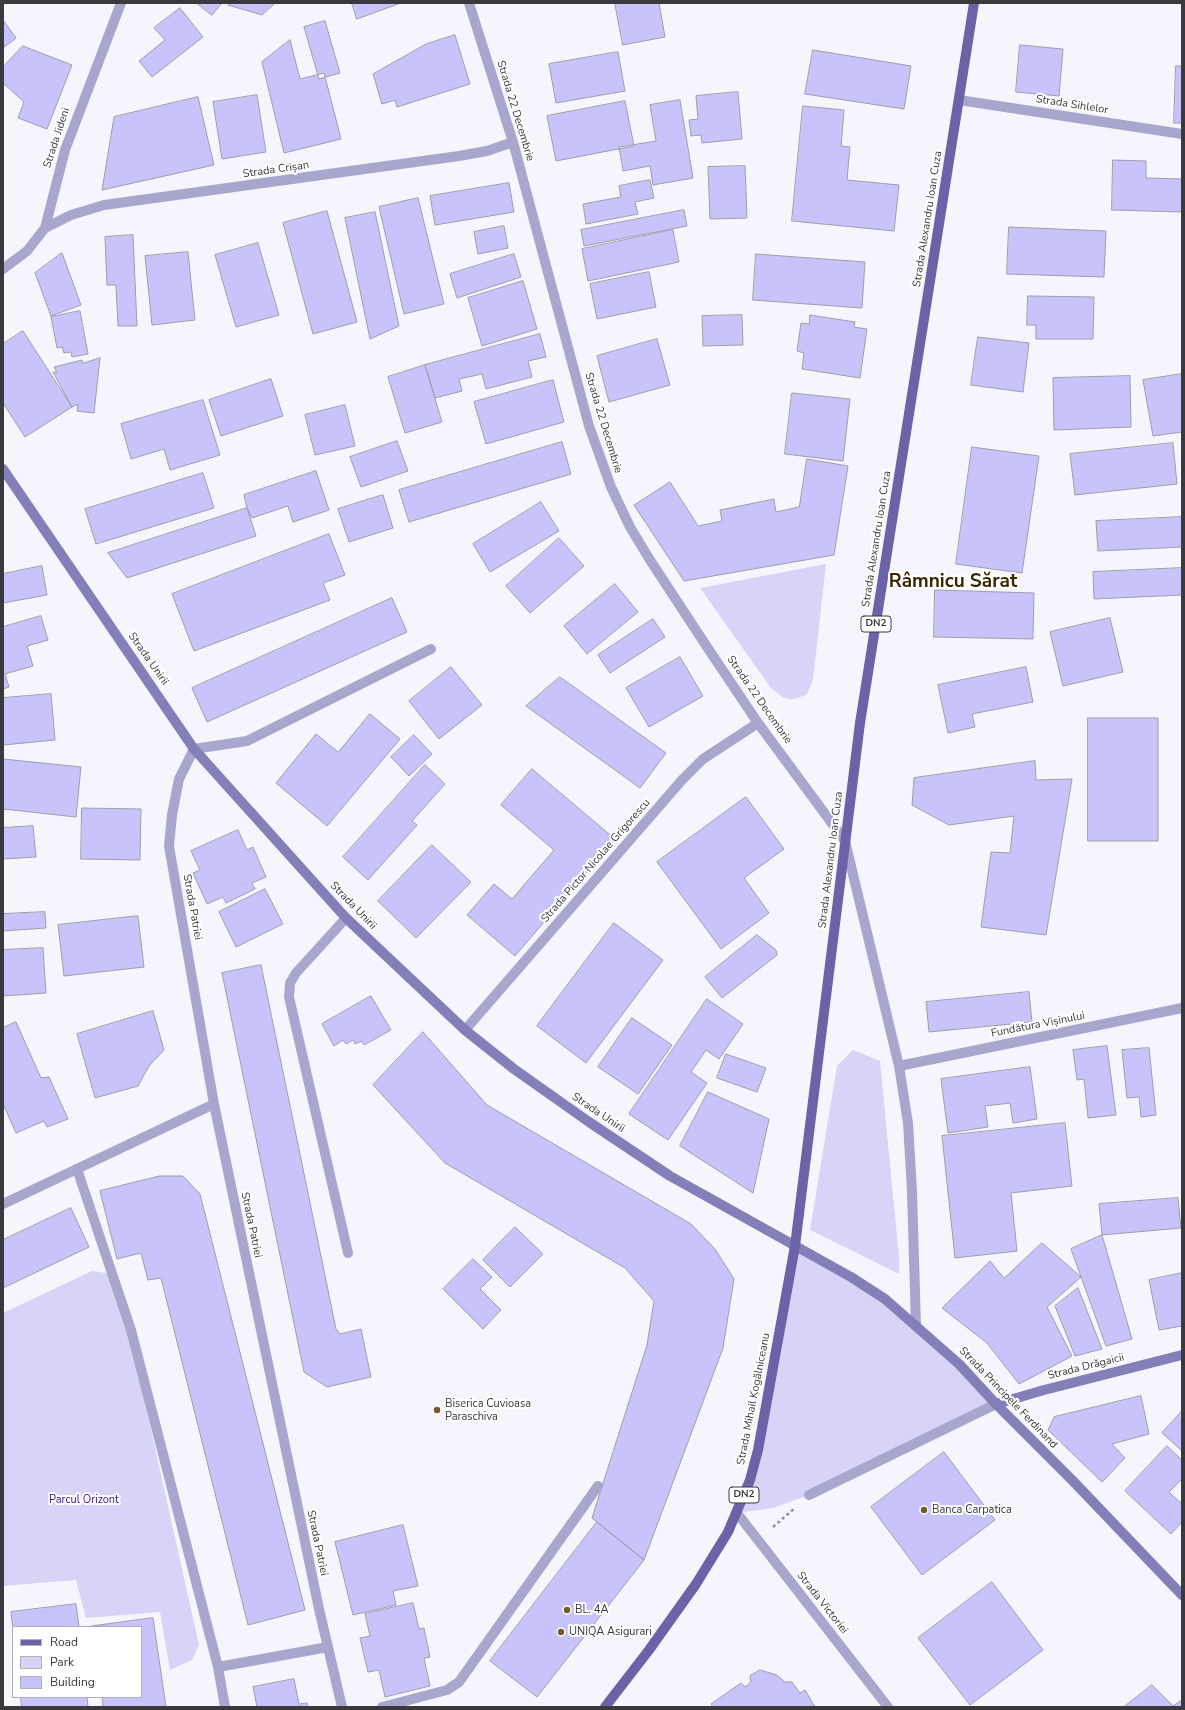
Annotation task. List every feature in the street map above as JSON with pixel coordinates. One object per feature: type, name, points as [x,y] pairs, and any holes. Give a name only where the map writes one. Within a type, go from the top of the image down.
[{"type":"main road","name":"Strada Alexandru Ioan Cuza","points":[[795,1246],[861,716],[974,3]]},
{"type":"main road","name":"Strada Mihail Kogălniceanu","points":[[605,1707],[649,1650],[696,1584],[728,1532],[737,1513],[750,1480],[758,1450],[795,1246]]},
{"type":"street","name":"Strada Jideni","points":[[3,269],[27,251],[44,228],[65,150],[121,3]]},
{"type":"street","name":"Strada 22 Decembrie","points":[[469,3],[513,142],[589,426],[611,487],[630,527],[650,560],[758,722],[845,841]]},
{"type":"street","name":"Strada Sihlelor","points":[[959,100],[1182,134]]},
{"type":"street","name":"Strada Crișan","points":[[44,228],[71,215],[104,205],[459,156],[488,151],[513,142]]},
{"type":"street","name":"Strada Unirii","points":[[3,469],[194,749],[346,918],[465,1030],[514,1068],[589,1122],[664,1172],[795,1246]]},
{"type":"street","points":[[194,749],[247,740],[431,649]]},
{"type":"street","name":"Strada Pictor Nicolae Grigorescu","points":[[465,1030],[682,780],[703,759],[758,722]]},
{"type":"street","name":"Strada Patriei","points":[[194,749],[179,779],[172,815],[169,846],[214,1104],[328,1647],[342,1707]]},
{"type":"street","points":[[845,841],[899,1066],[908,1123],[912,1191],[916,1326]]},
{"type":"street","points":[[346,918],[296,972],[290,983],[289,997],[348,1253]]},
{"type":"street","name":"Fundătura Vișinului","points":[[899,1066],[1182,1008]]},
{"type":"street","points":[[3,1204],[214,1104]]},
{"type":"street","points":[[77,1169],[131,1330],[218,1667],[224,1707]]},
{"type":"street","name":"Strada Principele Ferdinand","points":[[795,1246],[857,1281],[885,1300],[959,1364],[1182,1595]]},
{"type":"street","name":"Strada Drăgaicii","points":[[996,1404],[1044,1390],[1182,1355]]},
{"type":"street","points":[[809,1495],[996,1404]]},
{"type":"street","points":[[382,1707],[447,1690],[459,1682],[598,1486]]},
{"type":"street","name":"Strada Victoriei","points":[[737,1513],[888,1707]]},
{"type":"street","points":[[218,1667],[328,1647]]},
{"type":"path","points":[[757,1540],[809,1495]]},
{"type":"green space","points":[[826,564],[813,680],[807,694],[796,699],[784,698],[771,688],[700,588]]},
{"type":"green space","points":[[853,1050],[880,1061],[899,1257],[899,1274],[810,1230],[837,1066]]},
{"type":"green space","points":[[795,1246],[885,1299],[996,1404],[809,1495],[773,1508],[737,1513],[749,1480]]},
{"type":"green space","name":"Parcul Orizont","points":[[92,1271],[106,1273],[120,1291],[199,1645],[192,1660],[170,1670],[160,1612],[86,1618],[76,1580],[3,1586],[3,1313]]},
{"type":"building","points":[[197,3],[222,3],[212,15]]},
{"type":"building","points":[[230,3],[275,3],[262,15],[228,5]]},
{"type":"building","points":[[352,3],[401,3],[357,19]]},
{"type":"building","points":[[615,3],[659,3],[665,37],[623,45]]},
{"type":"building","points":[[180,8],[203,37],[152,77],[139,61],[165,40],[154,28]]},
{"type":"building","points":[[3,20],[16,38],[3,48]]},
{"type":"building","points":[[325,21],[340,73],[319,79],[304,27]]},
{"type":"building","points":[[455,35],[470,84],[397,107],[395,100],[382,104],[373,74],[426,44]]},
{"type":"building","points":[[290,40],[300,79],[324,73],[341,139],[284,153],[262,62]]},
{"type":"building","points":[[1020,45],[1063,49],[1059,96],[1016,92]]},
{"type":"building","points":[[23,46],[72,65],[47,129],[18,118],[24,102],[3,83],[3,67]]},
{"type":"building","points":[[813,50],[911,66],[904,109],[805,94]]},
{"type":"building","points":[[618,52],[625,91],[556,103],[549,64]]},
{"type":"building","points":[[1176,66],[1182,66],[1182,123],[1174,123]]},
{"type":"building","points":[[738,92],[742,139],[702,143],[701,135],[691,136],[689,120],[698,119],[696,96]]},
{"type":"building","points":[[257,95],[266,152],[222,159],[213,102]]},
{"type":"building","points":[[198,97],[214,165],[102,190],[114,117]]},
{"type":"building","points":[[680,100],[693,178],[653,185],[650,166],[623,171],[619,147],[656,141],[650,105]]},
{"type":"building","points":[[625,101],[634,146],[556,161],[547,116]]},
{"type":"building","points":[[803,106],[844,110],[841,146],[850,147],[847,180],[899,185],[894,231],[792,221]]},
{"type":"building","points":[[1113,160],[1146,161],[1146,178],[1182,179],[1182,212],[1112,210]]},
{"type":"building","points":[[745,166],[747,218],[710,219],[708,167]]},
{"type":"building","points":[[650,180],[654,198],[635,202],[638,214],[586,224],[583,204],[621,197],[619,186]]},
{"type":"building","points":[[509,183],[514,212],[435,225],[430,196]]},
{"type":"building","points":[[418,198],[444,304],[404,314],[379,207]]},
{"type":"building","points":[[684,210],[687,226],[584,246],[581,230]]},
{"type":"building","points":[[327,211],[357,322],[313,334],[283,223]]},
{"type":"building","points":[[375,212],[399,326],[370,339],[345,218]]},
{"type":"building","points":[[504,226],[508,248],[478,254],[474,232]]},
{"type":"building","points":[[1009,227],[1106,231],[1104,277],[1007,274]]},
{"type":"building","points":[[673,230],[679,262],[588,281],[582,249]]},
{"type":"building","points":[[133,235],[137,326],[118,326],[116,285],[107,285],[105,237]]},
{"type":"building","points":[[258,243],[279,315],[236,327],[215,255]]},
{"type":"building","points":[[188,252],[195,320],[152,325],[145,256]]},
{"type":"building","points":[[62,253],[81,305],[51,316],[35,273]]},
{"type":"building","points":[[514,254],[521,277],[457,298],[450,274]]},
{"type":"building","points":[[756,254],[865,262],[862,308],[753,300]]},
{"type":"building","points":[[649,272],[656,307],[597,319],[590,284]]},
{"type":"building","points":[[523,281],[537,329],[482,346],[468,298]]},
{"type":"building","points":[[1028,296],[1094,297],[1093,339],[1036,339],[1036,325],[1027,325]]},
{"type":"building","points":[[80,311],[88,354],[72,357],[71,352],[64,353],[62,347],[57,348],[51,317]]},
{"type":"building","points":[[742,315],[743,345],[703,346],[702,316]]},
{"type":"building","points":[[810,315],[855,322],[854,327],[867,329],[860,378],[802,369],[804,353],[797,351],[801,323],[809,324]]},
{"type":"building","points":[[23,331],[72,407],[25,437],[3,403],[3,344]]},
{"type":"building","points":[[540,334],[546,357],[528,361],[532,377],[486,389],[482,374],[459,379],[462,391],[435,398],[425,365]]},
{"type":"building","points":[[978,337],[1029,343],[1023,392],[971,385]]},
{"type":"building","points":[[657,339],[670,385],[609,402],[597,356]]},
{"type":"building","points":[[100,358],[94,413],[77,411],[78,404],[72,407],[53,372],[57,372],[54,367],[82,360],[83,363]]},
{"type":"building","points":[[425,365],[442,422],[405,433],[388,377]]},
{"type":"building","points":[[1182,374],[1182,432],[1153,436],[1143,380]]},
{"type":"building","points":[[1130,376],[1131,427],[1054,430],[1053,378]]},
{"type":"building","points":[[271,379],[283,416],[221,436],[209,400]]},
{"type":"building","points":[[553,380],[564,422],[486,444],[474,402]]},
{"type":"building","points":[[792,393],[850,399],[843,461],[785,454]]},
{"type":"building","points":[[203,400],[220,455],[170,470],[164,449],[131,459],[121,424]]},
{"type":"building","points":[[345,405],[355,446],[315,455],[305,415]]},
{"type":"building","points":[[397,441],[408,471],[361,487],[350,457]]},
{"type":"building","points":[[562,442],[571,474],[409,522],[399,490]]},
{"type":"building","points":[[1173,443],[1177,484],[1075,495],[1070,454]]},
{"type":"building","points":[[972,447],[1039,456],[1022,573],[956,564]]},
{"type":"building","points":[[807,459],[848,466],[834,555],[684,581],[634,505],[670,482],[698,526],[722,521],[720,510],[774,499],[776,512],[799,507]]},
{"type":"building","points":[[316,471],[329,510],[293,522],[288,506],[252,518],[247,508],[244,495]]},
{"type":"building","points":[[203,473],[214,508],[96,544],[85,509]]},
{"type":"building","points":[[383,495],[393,528],[349,542],[338,509]]},
{"type":"building","points":[[541,502],[559,531],[490,572],[473,544]]},
{"type":"building","points":[[247,508],[256,536],[127,578],[108,553]]},
{"type":"building","points":[[1182,517],[1182,547],[1098,551],[1096,521]]},
{"type":"building","points":[[329,534],[345,575],[323,583],[330,600],[194,651],[172,594]]},
{"type":"building","points":[[559,538],[584,566],[530,613],[506,586]]},
{"type":"building","points":[[42,566],[47,595],[3,603],[3,574]]},
{"type":"building","points":[[1182,568],[1182,595],[1094,599],[1093,572]]},
{"type":"building","points":[[615,584],[638,612],[587,654],[564,626]]},
{"type":"building","points":[[935,590],[1034,593],[1033,639],[934,637]]},
{"type":"building","points":[[392,598],[407,632],[207,722],[192,688]]},
{"type":"building","points":[[41,616],[48,640],[27,646],[33,666],[5,674],[9,687],[3,689],[3,627]]},
{"type":"building","points":[[1110,618],[1123,672],[1063,686],[1050,632]]},
{"type":"building","points":[[653,619],[665,637],[610,673],[598,655]]},
{"type":"building","points":[[680,657],[703,696],[649,727],[626,688]]},
{"type":"building","points":[[451,667],[482,705],[439,739],[409,701]]},
{"type":"building","points":[[1026,667],[1033,702],[972,714],[975,727],[948,733],[938,685]]},
{"type":"building","points":[[560,677],[666,753],[640,788],[526,706]]},
{"type":"building","points":[[51,694],[55,740],[3,745],[3,698]]},
{"type":"building","points":[[370,714],[400,739],[327,826],[276,783],[316,734],[338,752]]},
{"type":"building","points":[[1088,718],[1158,718],[1158,841],[1088,841]]},
{"type":"building","points":[[414,735],[432,754],[409,776],[391,757]]},
{"type":"building","points":[[3,759],[81,767],[76,817],[3,809]]},
{"type":"building","points":[[1035,761],[1036,780],[1072,779],[1046,935],[981,927],[991,852],[1010,853],[1014,816],[949,825],[912,805],[914,778]]},
{"type":"building","points":[[425,765],[445,784],[412,821],[417,825],[368,880],[343,857]]},
{"type":"building","points":[[532,769],[615,839],[515,956],[467,915],[494,884],[512,899],[554,850],[501,805]]},
{"type":"building","points":[[746,797],[784,849],[744,878],[769,913],[721,949],[657,862]]},
{"type":"building","points":[[82,808],[141,809],[140,860],[81,859]]},
{"type":"building","points":[[33,826],[36,857],[3,859],[3,828]]},
{"type":"building","points":[[238,830],[247,850],[253,847],[266,877],[252,883],[255,889],[226,903],[223,897],[207,904],[193,873],[200,870],[191,851]]},
{"type":"building","points":[[432,845],[471,882],[416,938],[378,901]]},
{"type":"building","points":[[265,889],[283,924],[236,947],[219,912]]},
{"type":"building","points":[[45,912],[46,928],[3,931],[3,914]]},
{"type":"building","points":[[138,916],[144,967],[64,976],[58,925]]},
{"type":"building","points":[[614,923],[663,960],[586,1063],[537,1026]]},
{"type":"building","points":[[757,935],[776,950],[777,955],[722,998],[705,977]]},
{"type":"building","points":[[43,948],[46,993],[3,996],[3,950]]},
{"type":"building","points":[[261,965],[336,1329],[340,1334],[361,1329],[371,1377],[327,1387],[304,1372],[222,973]]},
{"type":"building","points":[[1029,992],[1032,1022],[929,1032],[926,1002]]},
{"type":"building","points":[[371,996],[391,1030],[364,1045],[362,1041],[355,1044],[353,1040],[346,1044],[343,1040],[334,1046],[322,1024]]},
{"type":"building","points":[[707,999],[743,1024],[719,1059],[706,1050],[691,1072],[707,1083],[668,1140],[629,1114]]},
{"type":"building","points":[[153,1011],[164,1050],[149,1066],[138,1086],[95,1098],[77,1034]]},
{"type":"building","points":[[632,1018],[672,1045],[638,1094],[598,1067]]},
{"type":"building","points":[[16,1022],[41,1078],[49,1077],[68,1119],[47,1127],[44,1121],[16,1133],[3,1104],[3,1028]]},
{"type":"building","points":[[423,1032],[487,1105],[691,1224],[715,1249],[734,1279],[723,1348],[644,1560],[592,1518],[647,1345],[654,1301],[625,1268],[445,1163],[373,1085]]},
{"type":"building","points":[[1107,1046],[1116,1115],[1088,1118],[1084,1079],[1077,1080],[1073,1050]]},
{"type":"building","points":[[1149,1048],[1156,1115],[1141,1117],[1139,1097],[1127,1098],[1122,1050]]},
{"type":"building","points":[[726,1054],[766,1068],[757,1092],[717,1078]]},
{"type":"building","points":[[1030,1067],[1037,1119],[1013,1123],[1010,1103],[985,1106],[988,1127],[948,1133],[941,1079]]},
{"type":"building","points":[[708,1092],[769,1119],[753,1193],[680,1146]]},
{"type":"building","points":[[1065,1123],[1072,1186],[1011,1193],[1017,1251],[955,1258],[942,1136]]},
{"type":"building","points":[[160,1176],[183,1176],[200,1194],[305,1610],[248,1625],[161,1278],[148,1280],[141,1253],[117,1259],[100,1191]]},
{"type":"building","points":[[1178,1198],[1181,1228],[1102,1235],[1099,1204]]},
{"type":"building","points":[[71,1208],[89,1247],[3,1288],[3,1240]]},
{"type":"building","points":[[515,1227],[543,1254],[510,1287],[483,1260]]},
{"type":"building","points":[[1102,1235],[1132,1339],[1106,1346],[1071,1249]]},
{"type":"building","points":[[1042,1243],[1081,1277],[1047,1307],[1072,1356],[1019,1384],[987,1343],[942,1308],[990,1261],[1004,1278]]},
{"type":"building","points":[[473,1259],[492,1277],[480,1289],[501,1310],[483,1329],[443,1289]]},
{"type":"building","points":[[1182,1273],[1182,1326],[1159,1330],[1149,1280]]},
{"type":"building","points":[[1078,1288],[1102,1349],[1075,1356],[1055,1306]]},
{"type":"building","points":[[1141,1396],[1149,1434],[1112,1444],[1125,1458],[1102,1482],[1048,1430],[1054,1417]]},
{"type":"building","points":[[1182,1411],[1182,1451],[1162,1433]]},
{"type":"building","points":[[1167,1446],[1182,1460],[1182,1479],[1169,1492],[1182,1504],[1182,1522],[1171,1534],[1125,1491]]},
{"type":"building","points":[[944,1452],[995,1520],[922,1575],[871,1507]]},
{"type":"building","name":"BL. 4A","points":[[597,1522],[644,1560],[537,1697],[490,1661]]},
{"type":"building","points":[[403,1525],[418,1586],[393,1591],[396,1605],[353,1615],[335,1542]]},
{"type":"building","points":[[992,1582],[1043,1650],[970,1705],[918,1638]]},
{"type":"building","points":[[413,1603],[419,1629],[424,1628],[430,1657],[424,1658],[430,1686],[385,1697],[379,1670],[368,1672],[360,1638],[370,1636],[365,1614]]},
{"type":"building","points":[[76,1604],[79,1626],[13,1626],[11,1612]]},
{"type":"building","points":[[153,1618],[166,1707],[103,1707],[102,1698],[142,1698],[142,1626],[92,1626]]},
{"type":"building","points":[[760,1670],[777,1675],[785,1682],[792,1682],[800,1693],[805,1690],[815,1707],[713,1707],[711,1704],[741,1683],[745,1687],[751,1682],[750,1676]]},
{"type":"building","points":[[294,1679],[299,1704],[307,1703],[308,1707],[257,1707],[253,1687]]},
{"type":"building","points":[[1152,1685],[1173,1706],[1182,1700],[1182,1707],[1124,1707]]},
{"type":"building","points":[[21,1698],[87,1698],[88,1707],[22,1707]]},
{"type":"place","name":"Biserica Cuvioasa Paraschiva","points":[[437,1410]]},
{"type":"place","name":"Banca Carpatica","points":[[924,1510]]},
{"type":"place","name":"BL. 4A","points":[[567,1610]]},
{"type":"place","name":"UNIQA Asigurari","points":[[561,1632]]},
{"type":"district","name":"Râmnicu Sărat","points":[[953,582]]}]
